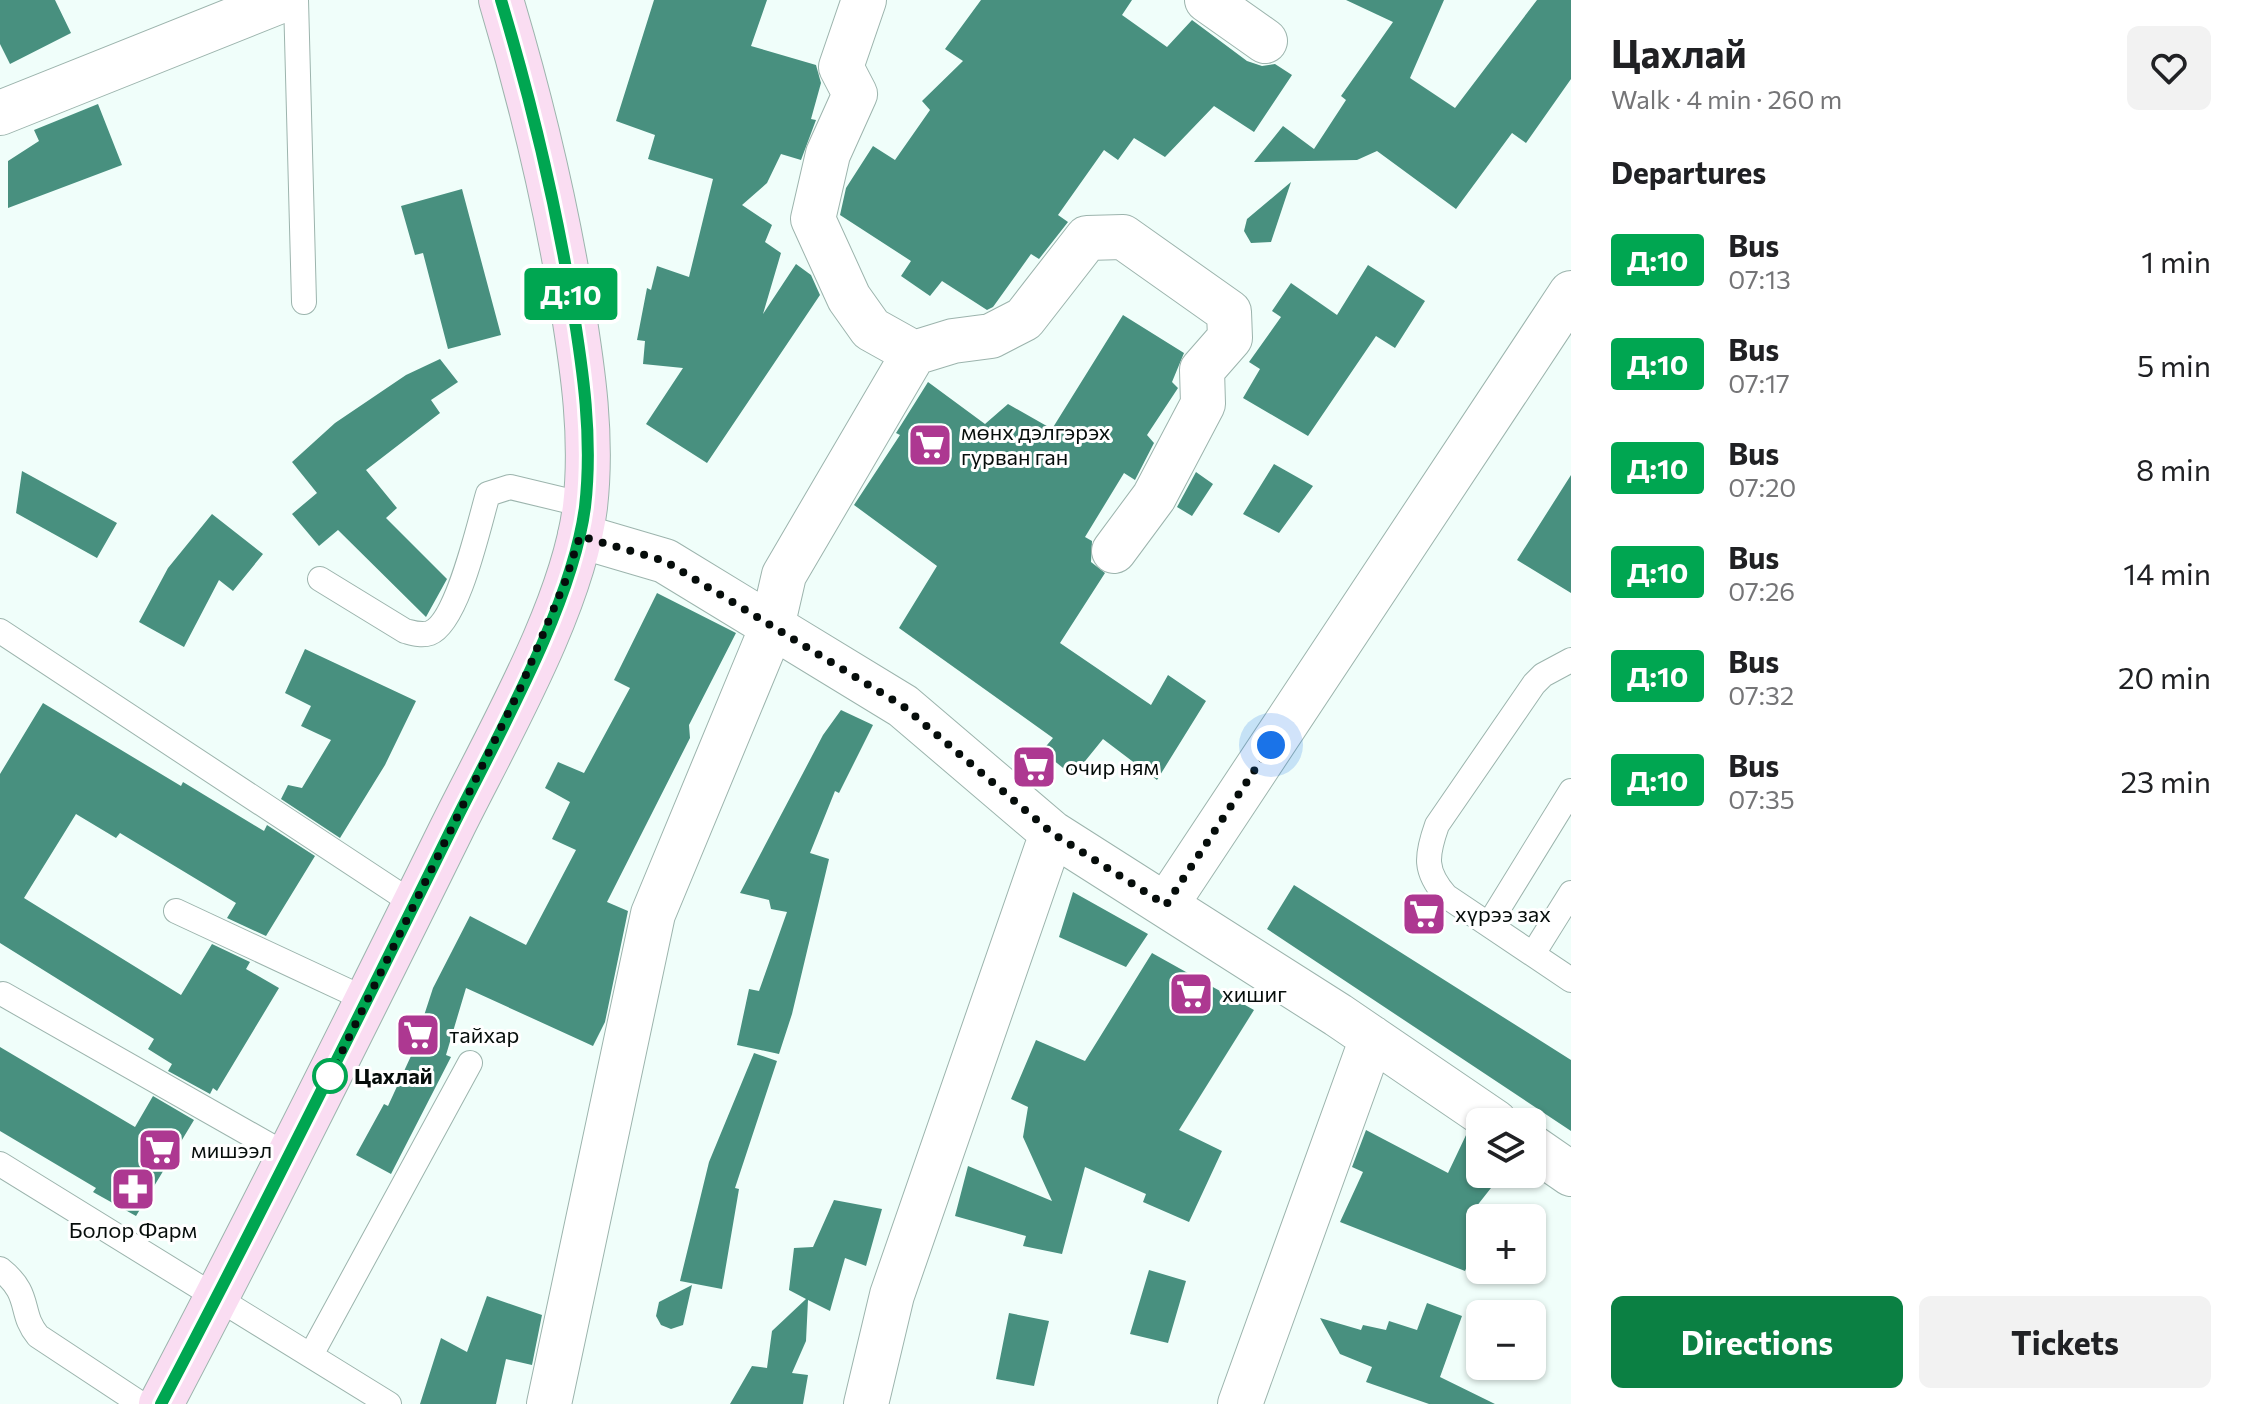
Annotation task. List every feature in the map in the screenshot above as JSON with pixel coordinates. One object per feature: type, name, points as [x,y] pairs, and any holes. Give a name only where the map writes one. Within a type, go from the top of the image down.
[{"type":"main road","points":[[161,1404],[290,1157],[520,689],[565,582],[582,521],[588,411],[576,325],[549,178],[501,0]]},
{"type":"street","points":[[0,113],[283,0]]},
{"type":"street","points":[[864,0],[841,67],[855,94],[828,154],[813,219],[849,298],[871,329],[914,353]]},
{"type":"street","points":[[1207,0],[1265,41]]},
{"type":"street","points":[[549,1404],[653,914],[772,627],[784,575],[914,353],[953,341],[991,336],[1024,319],[1087,238],[1123,237],[1229,312],[1230,338],[1202,370],[1203,404],[1154,497],[1114,551]]},
{"type":"street","points":[[1166,905],[1571,293]]},
{"type":"street","points":[[582,521],[665,561],[903,706],[1052,833],[1372,1038],[1474,1108]]},
{"type":"street","points":[[866,1404],[892,1295],[1052,833]]},
{"type":"street","points":[[1240,1404],[1372,1038]]},
{"type":"street","points":[[1546,1157],[1571,1174]]},
{"type":"lane","points":[[296,0],[304,302]]},
{"type":"lane","points":[[320,579],[405,631],[418,635],[432,632],[451,611],[488,494],[510,487],[582,521]]},
{"type":"lane","points":[[0,631],[414,904]]},
{"type":"lane","points":[[1571,660],[1543,675],[1534,684],[1437,825],[1429,848],[1432,880],[1446,896],[1571,980]]},
{"type":"lane","points":[[1489,924],[1571,791]]},
{"type":"lane","points":[[1533,954],[1571,893]]},
{"type":"lane","points":[[176,911],[367,1000]]},
{"type":"lane","points":[[3,994],[290,1157]]},
{"type":"lane","points":[[311,1355],[470,1063]]},
{"type":"lane","points":[[0,1164],[389,1404]]},
{"type":"lane","points":[[0,1269],[23,1293],[33,1329],[38,1336],[141,1404]]},
{"type":"building","points":[[0,0],[55,0],[71,33],[10,64],[0,44]]},
{"type":"building","points":[[654,0],[767,0],[751,46],[816,65],[821,83],[811,119],[816,120],[801,160],[781,154],[767,183],[742,205],[772,225],[765,242],[781,253],[763,314],[796,264],[811,275],[820,295],[707,463],[646,424],[683,368],[643,364],[645,341],[637,340],[647,288],[651,290],[657,266],[689,277],[713,179],[648,159],[655,135],[616,121]]},
{"type":"building","points":[[981,0],[1132,0],[1122,15],[1167,47],[1192,20],[1247,61],[1262,66],[1275,64],[1292,75],[1254,132],[1214,106],[1165,157],[1134,138],[1118,160],[1104,150],[1058,215],[1068,222],[1039,259],[1031,254],[993,307],[987,310],[942,281],[930,296],[901,276],[911,261],[840,215],[846,188],[873,146],[895,160],[930,110],[922,101],[963,61],[945,49]]},
{"type":"building","points":[[1346,0],[1444,0],[1410,78],[1455,108],[1537,0],[1571,0],[1571,79],[1526,143],[1512,133],[1456,209],[1377,151],[1357,160],[1254,162],[1283,126],[1314,149],[1346,100],[1341,96],[1393,22]]},
{"type":"building","points":[[98,104],[122,165],[8,208],[8,161],[39,141],[34,130]]},
{"type":"building","points":[[1291,182],[1271,242],[1251,243],[1244,231],[1247,219]]},
{"type":"building","points":[[462,189],[501,335],[448,349],[423,253],[415,255],[401,206]]},
{"type":"building","points":[[1368,265],[1425,301],[1395,348],[1376,336],[1308,436],[1243,398],[1260,369],[1249,362],[1281,317],[1272,311],[1291,283],[1337,315]]},
{"type":"building","points":[[1123,315],[1184,353],[1172,382],[1178,388],[1147,435],[1154,443],[1135,480],[1124,473],[1085,537],[1092,541],[1091,562],[1105,573],[1060,643],[1151,705],[1168,675],[1206,701],[1157,780],[1103,739],[1073,776],[1042,751],[1053,738],[899,628],[937,566],[854,505],[900,435],[896,433],[928,382],[985,424],[1008,404],[1052,429]]},
{"type":"building","points":[[440,359],[458,382],[431,400],[440,413],[366,470],[397,508],[386,518],[447,579],[426,617],[338,530],[319,546],[292,514],[317,493],[292,462],[335,423],[406,375]]},
{"type":"building","points":[[1274,464],[1313,486],[1279,533],[1243,514]]},
{"type":"building","points":[[22,471],[117,523],[97,558],[16,513]]},
{"type":"building","points":[[1196,472],[1213,484],[1192,516],[1177,507]]},
{"type":"building","points":[[1571,475],[1571,593],[1517,560]]},
{"type":"building","points":[[212,514],[263,554],[233,591],[219,580],[184,647],[139,622],[168,568]]},
{"type":"building","points":[[657,593],[736,633],[689,725],[690,738],[607,902],[628,911],[605,1022],[593,1046],[466,988],[446,1055],[451,1057],[391,1174],[356,1155],[384,1104],[388,1106],[422,1032],[419,1031],[433,988],[470,916],[526,945],[576,850],[552,839],[570,802],[545,788],[558,762],[584,773],[630,688],[614,680]]},
{"type":"building","points":[[305,649],[416,701],[385,765],[340,838],[281,799],[288,785],[302,788],[331,740],[301,726],[311,706],[285,693]]},
{"type":"building","points":[[43,703],[181,786],[183,782],[264,831],[267,825],[315,856],[266,936],[227,918],[236,903],[120,833],[116,838],[76,814],[24,898],[181,995],[212,944],[250,962],[246,969],[279,988],[217,1091],[213,1088],[210,1094],[168,1071],[172,1064],[148,1049],[154,1039],[0,943],[0,774]]},
{"type":"building","points":[[841,710],[873,725],[839,793],[835,791],[810,853],[829,859],[792,1014],[779,1054],[737,1045],[749,989],[759,991],[787,912],[771,909],[769,900],[740,893],[823,735]]},
{"type":"building","points":[[1294,885],[1571,1060],[1571,1131],[1546,1114],[1546,1108],[1536,1108],[1267,929]]},
{"type":"building","points":[[1073,892],[1148,934],[1126,967],[1059,937]]},
{"type":"building","points":[[1152,953],[1254,1010],[1179,1130],[1222,1151],[1189,1222],[1143,1202],[1146,1194],[1085,1167],[1062,1254],[1023,1246],[1026,1236],[955,1216],[968,1166],[1052,1201],[1023,1137],[1028,1107],[1011,1099],[1036,1040],[1085,1061]]},
{"type":"building","points":[[0,1047],[135,1127],[153,1096],[194,1120],[136,1216],[93,1192],[96,1188],[0,1131]]},
{"type":"building","points":[[754,1053],[777,1061],[735,1188],[739,1189],[722,1289],[680,1281],[709,1162]]},
{"type":"building","points":[[1366,1130],[1448,1173],[1466,1135],[1466,1188],[1491,1188],[1478,1204],[1466,1204],[1465,1271],[1340,1222],[1363,1172],[1352,1167]]},
{"type":"building","points":[[834,1200],[882,1209],[866,1266],[845,1258],[830,1311],[808,1300],[806,1341],[792,1373],[808,1375],[803,1404],[730,1404],[752,1366],[767,1368],[772,1331],[806,1299],[789,1290],[794,1248],[813,1247]]},
{"type":"building","points":[[1149,1270],[1186,1281],[1168,1343],[1130,1334]]},
{"type":"building","points":[[692,1285],[683,1325],[671,1329],[661,1325],[656,1316],[659,1302]]},
{"type":"building","points":[[487,1296],[542,1315],[532,1365],[506,1359],[496,1404],[420,1404],[441,1338],[467,1352]]},
{"type":"building","points":[[1427,1303],[1462,1316],[1440,1377],[1495,1404],[1429,1404],[1366,1382],[1372,1367],[1340,1354],[1320,1318],[1361,1330],[1363,1325],[1386,1330],[1389,1321],[1417,1330]]},
{"type":"building","points":[[1009,1313],[1049,1321],[1034,1386],[996,1379]]},
{"type":"bus line","name":"Д:10","points":[[161,1404],[290,1157],[520,689],[565,582],[580,536],[585,505],[588,411],[578,340],[549,178],[501,0]]},
{"type":"place","name":"мөнх дэлгэрэх гурван ган","points":[[930,445]]},
{"type":"place","name":"очир ням","points":[[1034,767]]},
{"type":"place","name":"хүрээ зах","points":[[1424,914]]},
{"type":"place","name":"хишиг","points":[[1191,994]]},
{"type":"place","name":"тайхар","points":[[418,1035]]},
{"type":"place","name":"Цахлай","points":[[330,1076]]},
{"type":"place","name":"мишээл","points":[[160,1150]]},
{"type":"place","name":"Болор Фарм","points":[[133,1189]]},
{"type":"route","points":[[330,1076],[328,1078],[520,689],[565,582],[580,536],[665,561],[903,706],[1052,833],[1166,905],[1271,745]]}]
